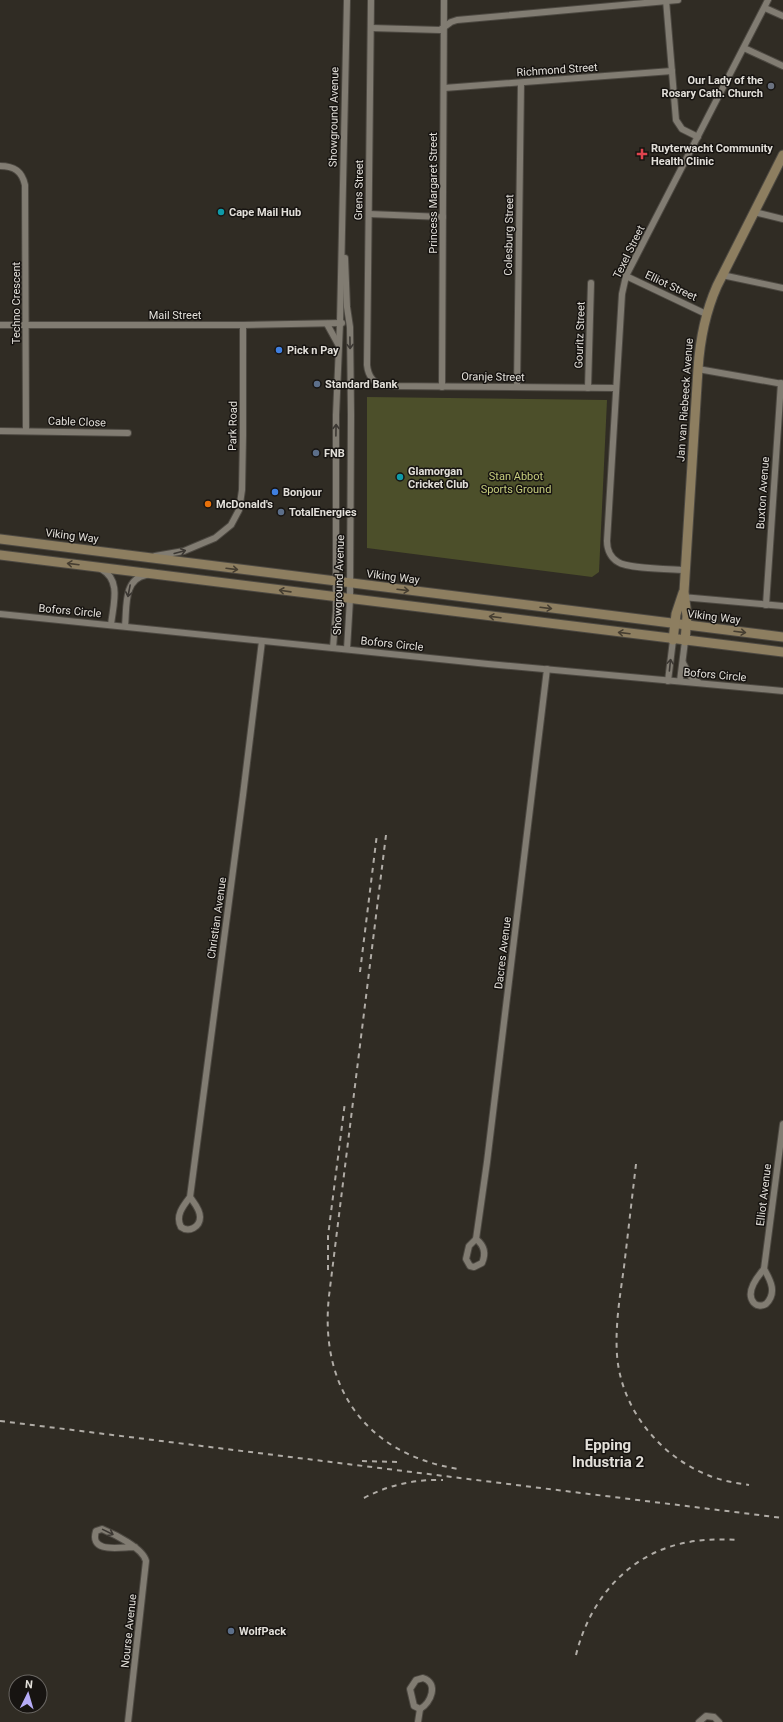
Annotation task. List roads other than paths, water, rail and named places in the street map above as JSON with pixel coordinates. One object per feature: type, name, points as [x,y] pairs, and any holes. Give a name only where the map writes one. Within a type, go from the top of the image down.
[{"type":"main road","name":"Jan van Riebeeck Avenue","points":[[685,641],[687,625],[684,595],[698,369],[706,314],[722,275],[783,155]]},
{"type":"main road","name":"Viking Way","points":[[0,540],[783,638]]},
{"type":"main road","points":[[0,555],[673,640],[783,652]]},
{"type":"main road","name":"Jan van Riebeeck Avenue","points":[[673,640],[674,624],[684,595]]},
{"type":"street","name":"Showground Avenue","points":[[333,648],[336,598],[336,415],[340,323],[347,0]]},
{"type":"street","name":"Grens Street","points":[[371,0],[367,365],[368,373],[372,379]]},
{"type":"street","name":"Princess Margaret Street","points":[[442,387],[444,0]]},
{"type":"street","points":[[371,28],[440,30],[451,22],[457,20],[678,0]]},
{"type":"street","name":"Texel Street","points":[[686,570],[626,565],[616,561],[609,552],[607,541],[620,302],[626,276],[768,0]]},
{"type":"street","points":[[666,1],[677,124],[682,129],[698,138]]},
{"type":"street","points":[[765,8],[783,16]]},
{"type":"street","points":[[744,48],[783,66]]},
{"type":"street","name":"Richmond Street","points":[[444,88],[672,71]]},
{"type":"street","name":"Colesburg Street","points":[[517,387],[521,83]]},
{"type":"street","name":"Techno Crescent","points":[[0,166],[7,166],[17,169],[23,178],[25,185],[26,430]]},
{"type":"street","points":[[754,212],[783,219]]},
{"type":"street","points":[[368,214],[443,217]]},
{"type":"street","name":"Showground Avenue","points":[[342,235],[347,307],[350,324],[350,599],[347,649]]},
{"type":"street","points":[[722,275],[783,288]]},
{"type":"street","name":"Elliot Street","points":[[626,276],[706,314]]},
{"type":"street","name":"Gouritz Street","points":[[588,388],[591,283]]},
{"type":"street","points":[[327,324],[339,346]]},
{"type":"street","name":"Mail Street","points":[[0,325],[350,324]]},
{"type":"street","name":"Park Road","points":[[142,558],[176,553],[190,549],[215,538],[231,525],[239,510],[242,490],[244,399],[243,325]]},
{"type":"street","points":[[698,369],[782,384]]},
{"type":"street","name":"Oranje Street","points":[[372,379],[385,386],[615,388]]},
{"type":"street","name":"Buxton Avenue","points":[[766,605],[782,384]]},
{"type":"street","points":[[0,431],[26,430]]},
{"type":"street","name":"Cable Close","points":[[26,430],[128,433]]},
{"type":"street","points":[[94,566],[108,574],[114,582],[111,625]]},
{"type":"street","points":[[125,626],[131,584],[137,577],[155,574]]},
{"type":"street","points":[[684,595],[783,606]]},
{"type":"street","name":"Bofors Circle","points":[[0,614],[668,681],[783,691]]},
{"type":"street","name":"Jan van Riebeeck Avenue","points":[[668,681],[673,640]]},
{"type":"street","name":"Christian Avenue","points":[[190,1197],[196,1206],[200,1217],[198,1224],[194,1228],[187,1230],[181,1227],[179,1218],[183,1207],[190,1197],[262,641]]},
{"type":"street","name":"Jan van Riebeeck Avenue","points":[[680,681],[685,641]]},
{"type":"street","points":[[682,661],[690,676],[700,683]]},
{"type":"street","name":"Dacres Avenue","points":[[476,1239],[488,1162],[547,669]]},
{"type":"street","name":"Elliot Avenue","points":[[764,1269],[783,1124]]},
{"type":"street","points":[[764,1269],[770,1279],[772,1296],[766,1304],[756,1305],[753,1302],[751,1293],[755,1281],[764,1269]]},
{"type":"street","name":"Nourse Avenue","points":[[128,1722],[146,1566],[145,1556],[135,1547],[108,1531],[102,1529],[96,1531],[94,1537],[96,1543],[101,1547],[135,1547]]},
{"type":"street","points":[[423,1678],[431,1684],[432,1692],[426,1706],[420,1709],[414,1706],[410,1689],[416,1680],[423,1678]]},
{"type":"street","points":[[418,1722],[420,1709]]},
{"type":"street","points":[[699,1722],[706,1716],[714,1717],[720,1722]]},
{"type":"railway","points":[[360,972],[377,834]]},
{"type":"railway","points":[[386,835],[329,1296],[328,1329],[332,1360],[341,1387],[355,1411],[374,1432],[398,1449],[426,1461],[458,1469]]},
{"type":"railway","points":[[328,1270],[328,1236],[345,1102]]},
{"type":"railway","points":[[636,1164],[617,1322],[617,1355],[620,1375],[626,1394],[646,1429],[675,1457],[692,1468],[710,1476],[725,1481],[749,1485]]},
{"type":"railway","points":[[0,1421],[783,1518]]},
{"type":"railway","points":[[362,1461],[400,1462]]},
{"type":"railway","points":[[364,1498],[392,1486],[412,1482],[443,1480]]},
{"type":"railway","points":[[576,1655],[582,1634],[602,1597],[631,1567],[648,1556],[668,1547],[702,1540],[738,1540]]},
{"type":"place","name":"Our Lady of the Rosary Cath. Church","points":[[771,86]]},
{"type":"place","name":"Ruyterwacht Community Health Clinic","points":[[642,154]]},
{"type":"place","name":"Cape Mail Hub","points":[[221,212]]},
{"type":"place","name":"Pick n Pay","points":[[279,350]]},
{"type":"place","name":"Standard Bank","points":[[317,384]]},
{"type":"place","name":"FNB","points":[[316,453]]},
{"type":"place","name":"Glamorgan Cricket Club","points":[[400,477]]},
{"type":"place","name":"Bonjour","points":[[275,492]]},
{"type":"place","name":"McDonald's","points":[[208,504]]},
{"type":"place","name":"TotalEnergies","points":[[281,512]]},
{"type":"place","name":"WolfPack","points":[[231,1631]]},
{"type":"district","name":"Epping Industria 2","points":[[608,1454]]},
{"type":"park label","name":"Stan Abbot Sports Ground","points":[[516,482]]}]
